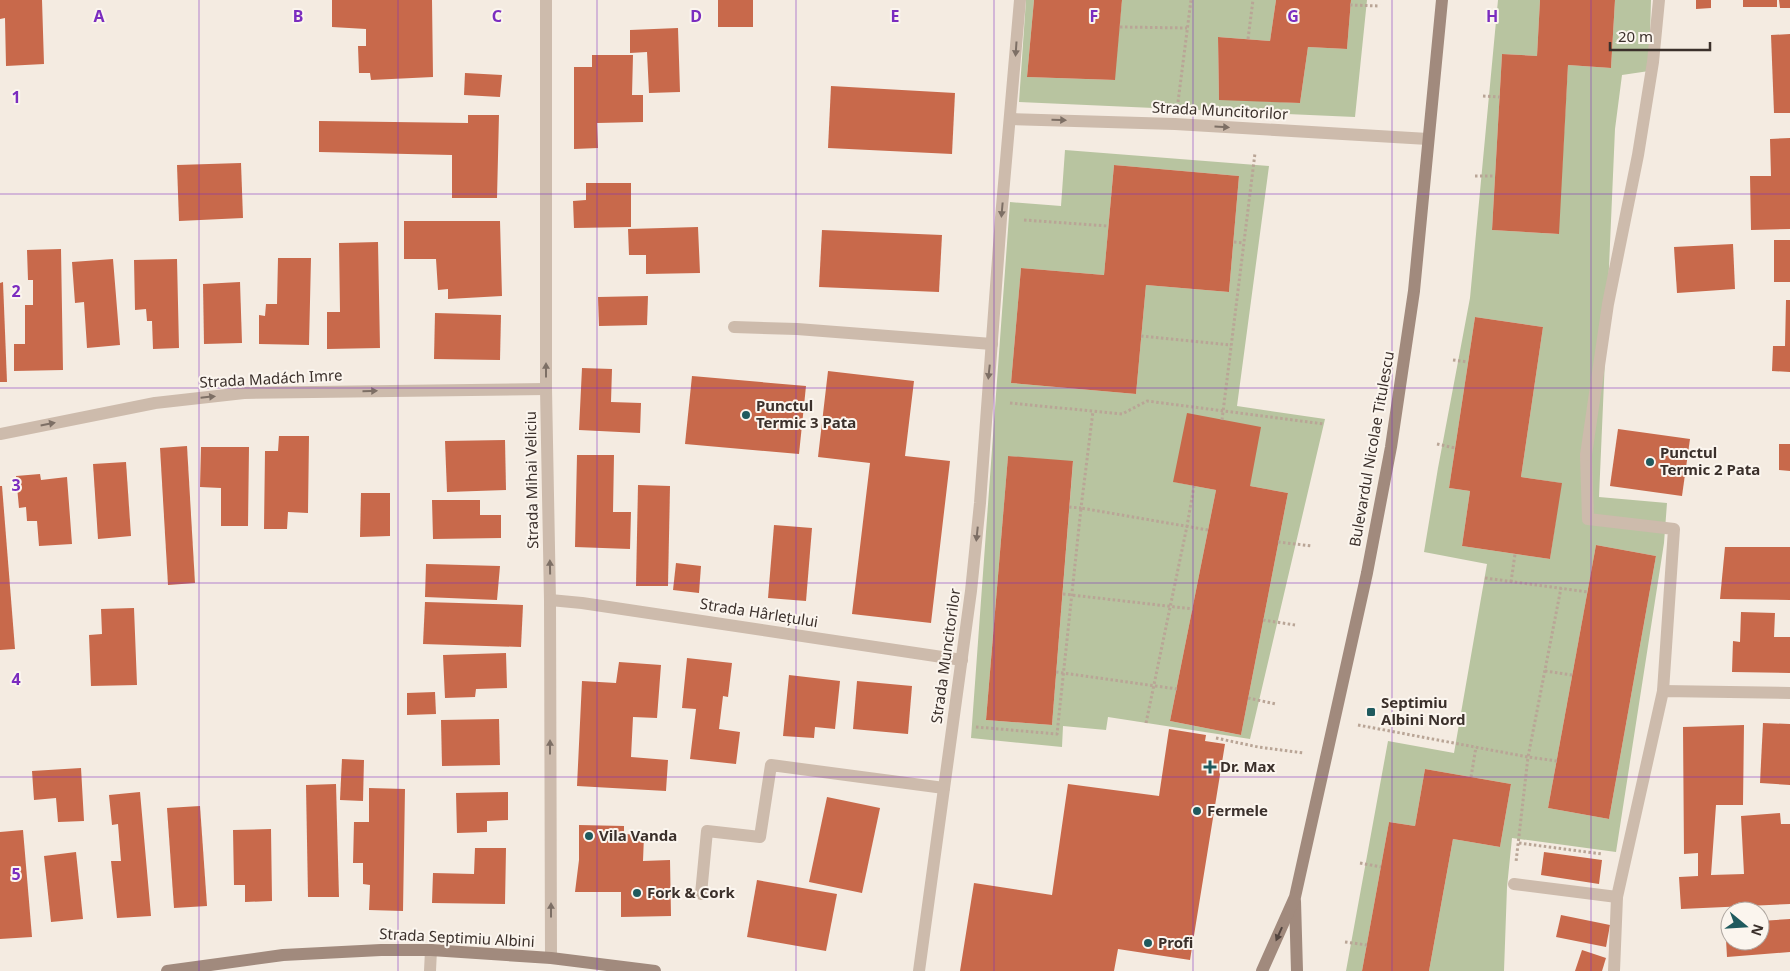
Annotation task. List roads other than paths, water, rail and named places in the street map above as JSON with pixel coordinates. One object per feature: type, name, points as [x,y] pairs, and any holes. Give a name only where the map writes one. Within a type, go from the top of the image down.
[{"type":"main road","name":"Bulevardul Nicolae Titulescu","points":[[1262,971],[1295,897],[1367,573],[1391,447],[1414,291],[1442,0]]},
{"type":"main road","name":"Bulevardul Nicolae Titulescu","points":[[1295,897],[1297,971]]},
{"type":"main road","name":"Strada Septimiu Albini","points":[[167,971],[283,955],[336,951],[431,950],[551,958],[656,971]]},
{"type":"street","name":"Strada Mihai Veliciu","points":[[546,0],[546,388],[550,600],[551,958]]},
{"type":"street","name":"Strada Muncitorilor","points":[[918,971],[962,660],[979,513],[986,401],[1020,0]]},
{"type":"street","points":[[1614,971],[1617,897],[1663,691],[1674,529],[1588,519],[1586,455],[1608,304],[1638,155],[1653,62],[1659,0]]},
{"type":"street","name":"Strada Muncitorilor","points":[[1011,119],[1175,124],[1428,139]]},
{"type":"street","points":[[734,327],[797,329],[992,344]]},
{"type":"street","name":"Strada Madách Imre","points":[[0,434],[154,403],[244,393],[546,388]]},
{"type":"street","name":"Strada Hârlețului","points":[[550,600],[962,660]]},
{"type":"street","points":[[1663,691],[1790,693]]},
{"type":"street","points":[[701,894],[707,831],[760,837],[771,765],[944,788]]},
{"type":"street","points":[[1514,884],[1617,897]]},
{"type":"street","points":[[430,971],[431,950]]},
{"type":"place","name":"Punctul Termic 3 Pata","points":[[746,415]]},
{"type":"place","name":"Punctul Termic 2 Pata","points":[[1650,462]]},
{"type":"place","name":"Septimiu Albini Nord","points":[[1371,712]]},
{"type":"place","name":"Dr. Max","points":[[1210,767]]},
{"type":"place","name":"Fermele","points":[[1197,811]]},
{"type":"place","name":"Vila Vanda","points":[[589,836]]},
{"type":"place","name":"Fork & Cork","points":[[637,893]]},
{"type":"place","name":"Profi","points":[[1148,943]]}]
